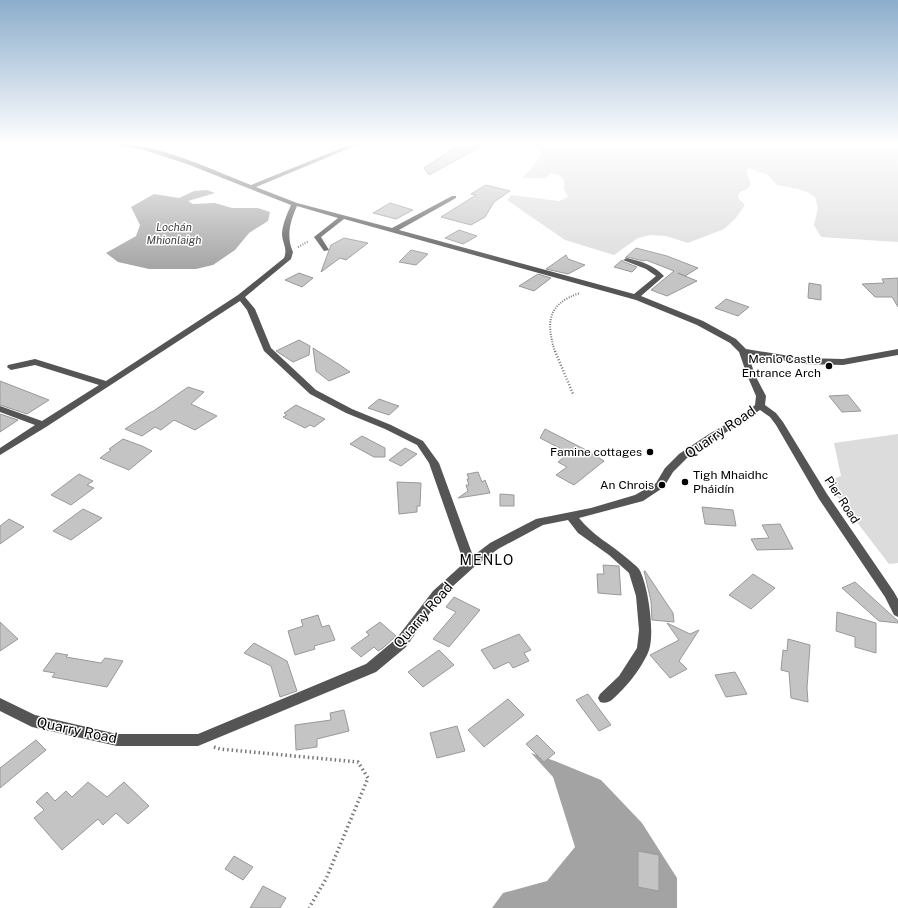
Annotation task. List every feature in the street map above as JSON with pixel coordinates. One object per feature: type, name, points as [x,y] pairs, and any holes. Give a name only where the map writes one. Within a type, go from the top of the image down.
[{"type":"street","points":[[248,185],[295,204],[635,297],[700,323],[733,341],[743,351],[802,361],[803,363],[813,366],[838,365],[844,363],[843,362],[898,352]]},
{"type":"street","points":[[252,187],[256,185]]},
{"type":"street","points":[[394,230],[454,197]]},
{"type":"street","points":[[0,452],[241,298],[287,259],[290,252],[284,242],[285,231],[295,204]]},
{"type":"street","points":[[326,250],[317,237],[343,216]]},
{"type":"street","points":[[627,260],[646,265],[655,270],[660,276],[635,297]]},
{"type":"street","points":[[241,298],[251,309],[267,349],[313,392],[349,411],[388,427],[420,443],[434,463],[470,564]]},
{"type":"street","name":"Quarry Road","points":[[0,704],[32,721],[117,740],[198,740],[371,668],[402,643],[437,594],[470,564],[494,546],[540,522],[570,516],[638,498],[660,485],[669,470],[683,456],[712,436],[750,415],[760,406],[761,396],[751,375],[743,351]]},
{"type":"street","points":[[11,367],[35,362],[107,384]]},
{"type":"street","name":"Pier Road","points":[[760,406],[773,415],[780,424],[823,496],[890,595],[898,612]]},
{"type":"street","points":[[0,409],[43,425]]},
{"type":"street","points":[[570,516],[582,530],[613,552],[634,571],[642,596],[645,630],[643,649],[624,680],[605,698]]},
{"type":"path","points":[[290,252],[317,237]]},
{"type":"path","points":[[573,394],[558,360],[550,336],[549,322],[551,314],[560,303],[576,294],[598,287]]},
{"type":"path","points":[[198,740],[220,749],[358,762],[368,778],[326,879],[309,908]]},
{"type":"shaded area","points":[[564,185],[750,185],[747,189],[739,193],[738,198],[745,205],[735,219],[724,229],[688,243],[666,236],[651,235],[638,238],[614,255],[565,240],[507,200],[511,195],[559,201],[568,197]]},
{"type":"shaded area","points":[[779,185],[898,185],[898,242],[821,237],[814,225],[818,208],[815,197],[802,190]]},
{"type":"shaded area","points":[[898,434],[898,563],[889,564],[826,482],[841,476],[834,443]]},
{"type":"water","name":"Lochán Mhionlaigh","points":[[207,190],[215,193],[188,201],[193,204],[215,203],[232,208],[258,208],[270,212],[268,221],[249,233],[235,250],[213,265],[196,269],[149,269],[118,262],[106,253],[136,236],[140,225],[131,207],[154,194],[179,198],[194,191]]},
{"type":"water","points":[[531,753],[601,780],[642,823],[677,878],[677,908],[492,908],[503,893],[547,881],[575,847],[553,777]]},
{"type":"building","points":[[485,185],[510,191],[494,202],[485,217],[471,225],[441,217],[476,195],[471,194]]},
{"type":"building","points":[[390,203],[413,210],[396,219],[373,213]]},
{"type":"building","points":[[459,230],[477,236],[463,244],[445,238]]},
{"type":"building","points":[[344,238],[368,243],[346,260],[340,258],[321,272],[331,245]]},
{"type":"building","points":[[636,248],[667,256],[698,268],[685,276],[697,281],[667,296],[651,290],[674,271],[646,260],[625,258]]},
{"type":"building","points":[[411,250],[428,254],[416,265],[399,262]]},
{"type":"building","points":[[566,255],[568,259],[585,265],[568,274],[546,269]]},
{"type":"building","points":[[622,260],[637,267],[632,272],[614,267]]},
{"type":"building","points":[[299,273],[313,278],[302,287],[285,280]]},
{"type":"building","points":[[538,274],[551,278],[534,291],[519,286]]},
{"type":"building","points":[[898,278],[898,307],[892,297],[875,297],[862,284],[884,283],[882,279]]},
{"type":"building","points":[[809,283],[821,285],[821,300],[808,298]]},
{"type":"building","points":[[726,299],[749,307],[738,316],[715,308]]},
{"type":"building","points":[[299,340],[310,346],[309,355],[293,362],[276,351]]},
{"type":"building","points":[[313,348],[350,372],[329,381],[316,371]]},
{"type":"building","points":[[0,381],[49,400],[27,414],[0,405]]},
{"type":"building","points":[[188,387],[204,392],[191,404],[217,416],[195,430],[174,420],[161,430],[155,427],[142,436],[125,429],[152,412]]},
{"type":"building","points":[[848,395],[861,411],[842,412],[829,396]]},
{"type":"building","points":[[379,399],[399,406],[389,415],[368,408]]},
{"type":"building","points":[[296,405],[325,419],[314,427],[310,425],[305,428],[283,417],[287,415],[284,413]]},
{"type":"building","points":[[0,414],[18,420],[0,432]]},
{"type":"building","points":[[545,429],[604,461],[574,485],[556,475],[567,467],[558,462],[569,453],[540,438]]},
{"type":"building","points":[[362,436],[385,448],[385,457],[374,457],[350,444]]},
{"type":"building","points":[[123,439],[152,451],[129,470],[100,458],[111,450],[109,449]]},
{"type":"building","points":[[405,448],[417,454],[401,466],[389,460]]},
{"type":"building","points":[[478,472],[482,482],[485,480],[490,493],[458,498],[468,491],[466,485],[469,485],[467,479],[469,479],[467,474]]},
{"type":"building","points":[[79,474],[93,481],[87,485],[94,488],[71,505],[51,495]]},
{"type":"building","points":[[397,482],[421,483],[420,506],[417,506],[417,512],[399,514]]},
{"type":"building","points":[[500,494],[514,495],[514,506],[500,506]]},
{"type":"building","points":[[702,507],[733,510],[736,526],[705,524]]},
{"type":"building","points":[[83,509],[102,518],[71,540],[53,531]]},
{"type":"building","points":[[9,519],[24,527],[0,544],[0,526]]},
{"type":"building","points":[[780,524],[793,549],[757,550],[751,539],[769,538],[762,525]]},
{"type":"building","points":[[603,565],[619,566],[621,595],[598,593],[597,574],[604,574]]},
{"type":"building","points":[[644,571],[673,613],[674,622],[652,620],[651,601]]},
{"type":"building","points":[[753,574],[775,588],[751,609],[729,595]]},
{"type":"building","points":[[855,582],[898,621],[898,623],[879,621],[842,588]]},
{"type":"building","points":[[454,597],[480,610],[449,647],[433,639],[456,612],[446,607]]},
{"type":"building","points":[[837,612],[876,623],[876,653],[855,647],[855,637],[836,631]]},
{"type":"building","points":[[318,615],[322,627],[329,625],[335,640],[314,646],[315,649],[295,655],[288,631],[303,626],[301,620]]},
{"type":"building","points":[[0,622],[18,639],[0,651]]},
{"type":"building","points":[[380,622],[396,636],[378,651],[374,647],[361,657],[351,648],[369,635],[366,632]]},
{"type":"building","points":[[667,623],[690,634],[699,630],[679,661],[687,669],[670,678],[650,655],[679,640]]},
{"type":"building","points":[[519,634],[531,650],[524,653],[529,661],[513,668],[509,662],[494,669],[481,650]]},
{"type":"building","points":[[788,639],[810,645],[807,688],[808,702],[791,698],[789,672],[781,670],[783,650],[787,651]]},
{"type":"building","points":[[254,643],[287,661],[297,691],[280,697],[271,666],[244,653]]},
{"type":"building","points":[[439,650],[454,665],[423,687],[408,672]]},
{"type":"building","points":[[56,653],[68,655],[66,657],[101,663],[105,658],[123,661],[107,687],[52,677],[55,673],[43,671]]},
{"type":"building","points":[[735,672],[747,694],[726,697],[715,675]]},
{"type":"building","points":[[588,694],[611,725],[599,731],[576,700]]},
{"type":"building","points":[[508,699],[524,715],[484,747],[468,730]]},
{"type":"building","points":[[344,710],[349,731],[317,739],[317,747],[296,750],[295,725],[331,720],[330,713]]},
{"type":"building","points":[[457,726],[465,751],[437,758],[430,733]]},
{"type":"building","points":[[537,735],[555,753],[544,762],[526,744]]},
{"type":"building","points":[[36,740],[46,750],[0,788],[0,768]]},
{"type":"building","points":[[88,782],[107,797],[124,782],[149,806],[128,824],[116,813],[103,825],[98,819],[62,850],[34,818],[44,810],[36,802],[47,792],[55,801],[66,791],[72,797]]},
{"type":"building","points":[[638,851],[659,855],[659,891],[638,887]]},
{"type":"building","points":[[234,856],[253,867],[243,880],[225,869]]},
{"type":"building","points":[[263,886],[286,898],[280,908],[250,908]]},
{"type":"place","name":"Menlo Castle Entrance Arch","points":[[829,366]]},
{"type":"place","name":"Famine cottages","points":[[650,452]]},
{"type":"place","name":"Tigh Mhaidhc Pháidín","points":[[685,482]]},
{"type":"place","name":"An Chrois","points":[[662,485]]},
{"type":"district","name":"MENLO","points":[[487,560]]}]
